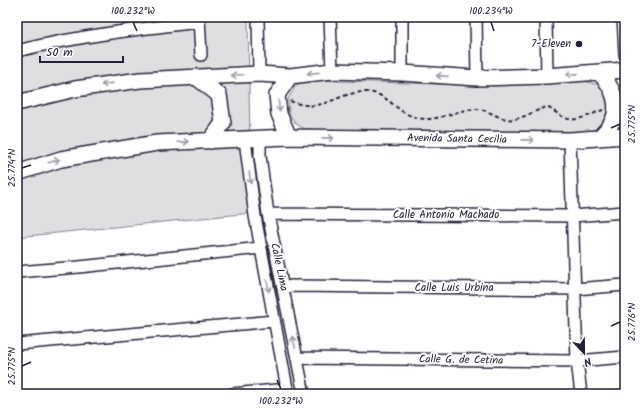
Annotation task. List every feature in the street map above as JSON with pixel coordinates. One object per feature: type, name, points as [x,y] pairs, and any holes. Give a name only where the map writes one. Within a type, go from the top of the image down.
[{"type":"street","points":[[258,17],[259,74]]},
{"type":"street","points":[[330,17],[332,71]]},
{"type":"street","points":[[402,17],[402,73]]},
{"type":"street","points":[[476,17],[477,78]]},
{"type":"street","points":[[546,17],[547,76]]},
{"type":"street","points":[[623,17],[625,56]]},
{"type":"street","points":[[17,51],[98,35],[199,19],[201,55]]},
{"type":"street","points":[[17,103],[75,89],[140,80],[259,74],[290,76],[332,71],[402,73],[477,78],[547,76],[625,70]]},
{"type":"street","points":[[598,73],[606,80],[616,106],[612,123],[599,138]]},
{"type":"street","points":[[289,137],[279,114],[278,95],[290,76]]},
{"type":"street","points":[[196,77],[219,95],[223,123],[210,141]]},
{"type":"street","name":"Avenida Santa Cecilia","points":[[17,173],[61,159],[157,143],[289,137],[570,140],[625,136]]},
{"type":"street","name":"Calle Lima","points":[[260,139],[260,156],[268,214],[304,394]]},
{"type":"street","name":"Calle Lima","points":[[245,140],[255,216],[287,392]]},
{"type":"street","points":[[570,140],[577,361],[581,394]]},
{"type":"street","name":"Calle Antonio Machado","points":[[268,214],[572,216],[625,212]]},
{"type":"street","points":[[17,272],[261,248]]},
{"type":"street","name":"Calle Luis Urbina","points":[[283,288],[298,286],[575,289],[625,285]]},
{"type":"street","points":[[17,344],[274,320]]},
{"type":"street","name":"Calle G. de Cetina","points":[[297,358],[577,361],[625,357]]},
{"type":"street","points":[[232,394],[287,392]]},
{"type":"path","points":[[278,95],[306,106],[330,102],[345,95],[366,92],[373,93],[388,99],[405,114],[427,119],[475,109],[483,110],[504,119],[516,119],[547,107],[564,118],[577,120],[616,106]]},
{"type":"shaded area","points":[[17,17],[248,17],[251,213],[17,237]]},
{"type":"shaded area","points":[[307,80],[473,85],[544,84],[584,81],[599,85],[608,98],[611,113],[603,126],[591,131],[511,135],[305,129],[296,124],[289,114],[288,99],[296,85]]},
{"type":"shaded area","points":[[265,217],[299,394],[294,394],[258,218]]},
{"type":"place","name":"7-Eleven","points":[[579,44]]}]
